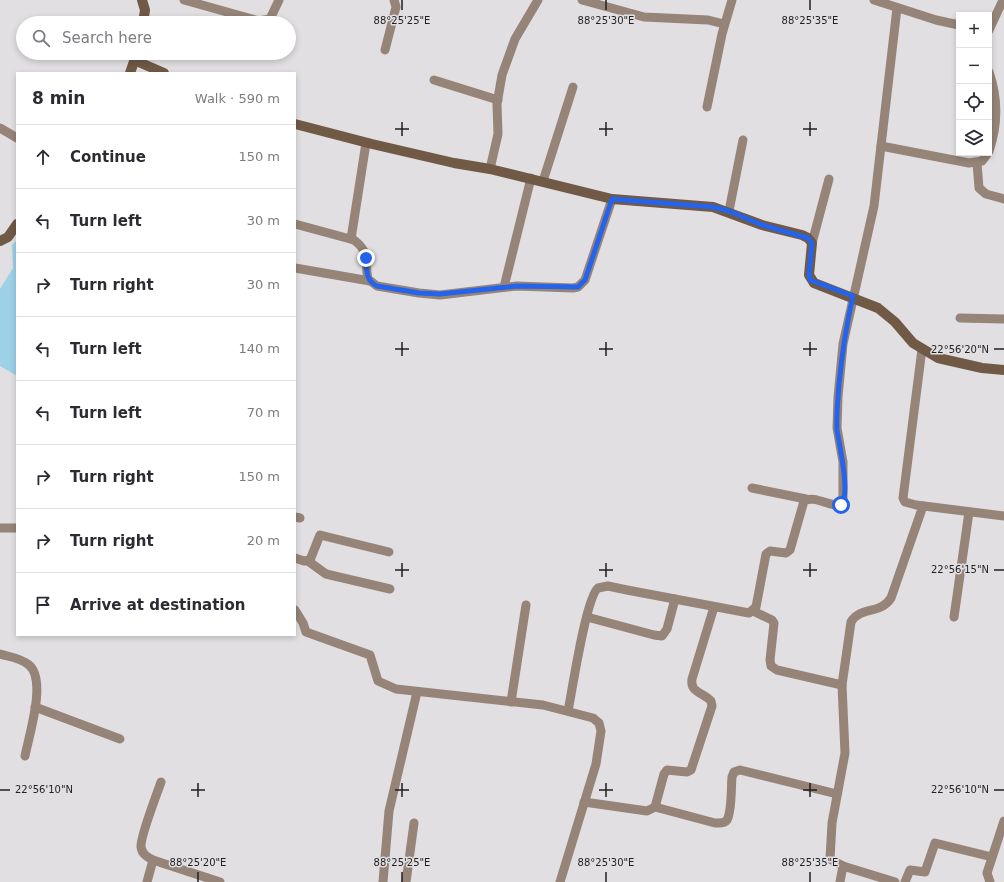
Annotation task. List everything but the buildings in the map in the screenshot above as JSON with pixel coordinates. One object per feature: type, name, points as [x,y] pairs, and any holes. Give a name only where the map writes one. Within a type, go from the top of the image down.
[{"type":"street","points":[[142,0],[145,10],[144,16]]},
{"type":"street","points":[[184,0],[239,16]]},
{"type":"street","points":[[271,16],[279,0]]},
{"type":"street","points":[[385,50],[396,7],[394,0]]},
{"type":"street","points":[[490,169],[498,134],[498,100],[502,75],[515,39],[538,0]]},
{"type":"street","points":[[582,0],[644,17],[708,20],[724,24]]},
{"type":"street","points":[[707,107],[724,24],[732,0]]},
{"type":"street","points":[[874,0],[956,24]]},
{"type":"street","points":[[992,24],[1003,0]]},
{"type":"street","points":[[752,488],[838,505],[841,505],[844,501],[843,462],[837,428],[838,397],[844,332],[874,206],[897,8]]},
{"type":"street","points":[[130,72],[135,60]]},
{"type":"street","points":[[141,60],[162,72]]},
{"type":"street","points":[[434,80],[498,100]]},
{"type":"street","points":[[992,83],[997,109],[992,133]]},
{"type":"street","points":[[544,181],[573,87]]},
{"type":"street","points":[[296,124],[366,143],[454,163],[531,178],[612,199],[713,207],[729,211],[762,225],[802,235],[808,238],[812,243]]},
{"type":"street","points":[[0,128],[16,137]]},
{"type":"street","points":[[729,211],[743,140]]},
{"type":"street","points":[[351,239],[366,143]]},
{"type":"street","points":[[881,146],[977,163],[982,161],[985,156]]},
{"type":"street","points":[[977,163],[979,188],[986,194],[1004,199]]},
{"type":"street","points":[[504,287],[531,178]]},
{"type":"street","points":[[829,179],[812,243],[809,275],[810,280],[853,296],[878,308],[895,322],[913,343],[938,358],[982,368],[1004,370]]},
{"type":"street","points":[[296,268],[370,281],[377,286],[419,293],[440,294],[504,287],[573,288],[585,280],[612,199]]},
{"type":"street","points":[[296,224],[351,239],[362,246],[365,251],[367,273],[370,281]]},
{"type":"street","points":[[0,241],[8,237],[16,225]]},
{"type":"street","points":[[960,318],[1004,320]]},
{"type":"street","points":[[922,349],[902,494],[905,502],[923,506],[1004,516]]},
{"type":"street","points":[[568,712],[587,617],[594,590],[602,587],[627,590],[744,614],[753,611],[756,607],[766,554],[770,551],[786,553],[790,550],[803,503],[806,499]]},
{"type":"street","points":[[895,882],[844,866],[830,859],[832,823],[845,753],[842,685],[851,622],[854,616],[860,613],[879,609],[886,605],[891,598],[923,506]]},
{"type":"street","points":[[954,617],[969,512]]},
{"type":"street","points":[[0,528],[16,528]]},
{"type":"street","points":[[308,561],[312,555],[318,536],[320,535],[389,552]]},
{"type":"street","points":[[296,558],[308,561],[326,574],[390,589]]},
{"type":"street","points":[[587,617],[662,636],[667,629],[674,599]]},
{"type":"street","points":[[511,702],[526,606]]},
{"type":"street","points":[[655,807],[664,774],[667,770],[687,772],[691,770],[712,706],[711,701],[707,696],[693,690],[691,686],[714,607]]},
{"type":"street","points":[[296,611],[304,623],[306,632],[370,655],[378,681],[396,689],[543,705],[593,718],[599,723],[601,731],[596,764],[560,882]]},
{"type":"street","points":[[753,611],[772,620],[774,623],[770,660],[771,666],[777,670],[842,685]]},
{"type":"street","points":[[0,654],[21,659],[35,672],[37,679],[35,707],[25,756]]},
{"type":"street","points":[[383,882],[389,812],[416,692]]},
{"type":"street","points":[[35,707],[120,739]]},
{"type":"street","points":[[584,802],[647,811],[655,807],[715,823],[722,823],[727,820],[729,813],[732,777],[734,772],[740,770],[837,794]]},
{"type":"street","points":[[161,782],[141,847],[145,856],[220,882]]},
{"type":"street","points":[[990,882],[987,873],[1004,821]]},
{"type":"street","points":[[406,882],[414,823]]},
{"type":"street","points":[[905,882],[910,870],[925,872],[935,843],[992,856]]},
{"type":"street","points":[[147,882],[153,860]]},
{"type":"street","points":[[840,882],[844,866]]},
{"type":"water","points":[[16,241],[16,375],[0,366],[0,289],[13,268],[12,245]]},
{"type":"route","points":[[366,258],[368,278],[371,283],[377,286],[419,293],[453,294],[517,286],[578,287],[585,280],[612,199],[713,207],[729,211],[762,225],[802,235],[808,238],[812,243],[809,275],[810,280],[814,283],[853,296],[844,332],[838,397],[837,428],[842,450],[844,496],[844,501],[841,505]]}]
